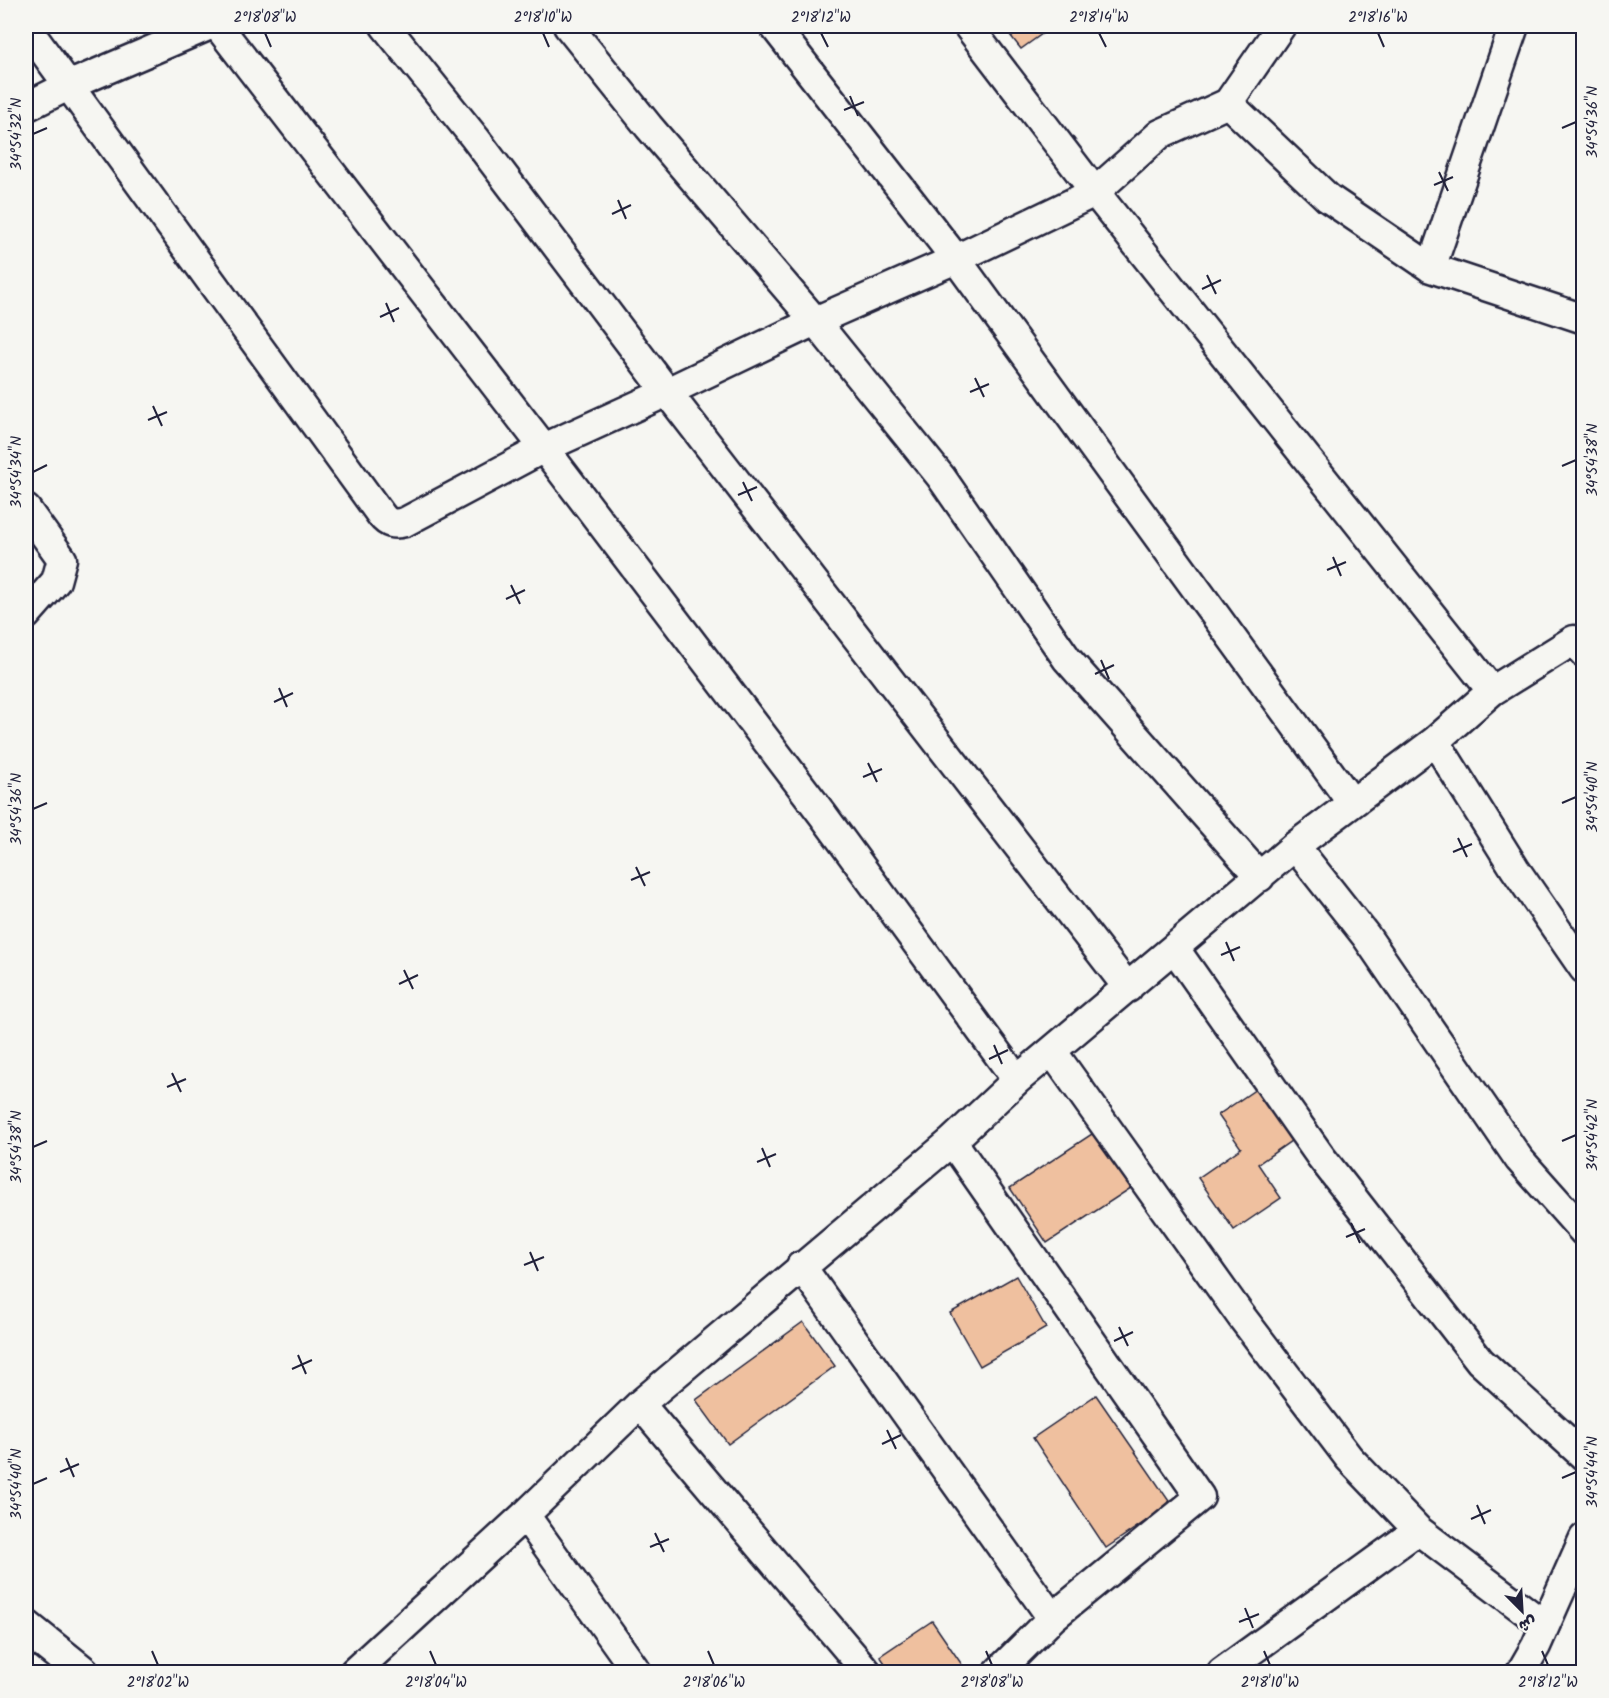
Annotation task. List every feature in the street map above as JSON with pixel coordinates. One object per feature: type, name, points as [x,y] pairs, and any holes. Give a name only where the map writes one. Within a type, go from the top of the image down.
[{"type":"street","points":[[26,107],[70,85],[208,26]]},
{"type":"street","points":[[218,26],[823,814],[1017,1080]]},
{"type":"street","points":[[384,26],[475,138],[1128,988]]},
{"type":"street","points":[[568,26],[649,127],[815,321],[941,477],[1067,659],[1260,877]]},
{"type":"street","points":[[774,26],[956,259],[1352,803]]},
{"type":"street","points":[[968,26],[1095,192],[1492,691]]},
{"type":"street","points":[[26,27],[387,522],[398,524],[544,448],[668,392],[815,321],[956,259],[1095,192],[1160,134],[1228,103],[1281,26]]},
{"type":"street","points":[[1431,268],[1514,26]]},
{"type":"street","points":[[1228,103],[1328,198],[1431,268],[1582,314]]},
{"type":"street","points":[[26,509],[62,560],[56,581],[26,615]]},
{"type":"street","points":[[354,1672],[525,1515],[640,1404],[952,1141],[1017,1080],[1295,846],[1435,741],[1492,691],[1574,640],[1584,653]]},
{"type":"street","points":[[1435,741],[1515,869],[1584,969]]},
{"type":"street","points":[[1295,846],[1366,936],[1519,1159],[1584,1232]]},
{"type":"street","points":[[1175,949],[1321,1157],[1479,1361],[1584,1456]]},
{"type":"street","points":[[1052,1051],[1241,1316],[1349,1458],[1418,1530],[1544,1625]]},
{"type":"street","points":[[952,1141],[1200,1497],[1052,1618],[998,1672]]},
{"type":"street","points":[[801,1266],[1052,1618]]},
{"type":"street","points":[[640,1404],[867,1672]]},
{"type":"street","points":[[525,1515],[637,1672]]},
{"type":"street","points":[[1222,1672],[1418,1530]]},
{"type":"street","points":[[1521,1672],[1536,1646],[1584,1538]]},
{"type":"street","points":[[26,1627],[82,1672]]},
{"type":"building","points":[[1003,26],[1053,26],[1021,49]]},
{"type":"building","points":[[1265,1083],[1301,1134],[1258,1164],[1281,1198],[1234,1230],[1198,1178],[1241,1148],[1218,1115]]},
{"type":"building","points":[[1104,1126],[1140,1182],[1047,1243],[1010,1188]]},
{"type":"building","points":[[1016,1276],[1046,1328],[980,1366],[950,1313]]},
{"type":"building","points":[[803,1322],[835,1366],[728,1444],[696,1400]]},
{"type":"building","points":[[1096,1395],[1171,1504],[1106,1548],[1033,1438]]},
{"type":"building","points":[[932,1621],[967,1672],[891,1672],[880,1656]]}]
